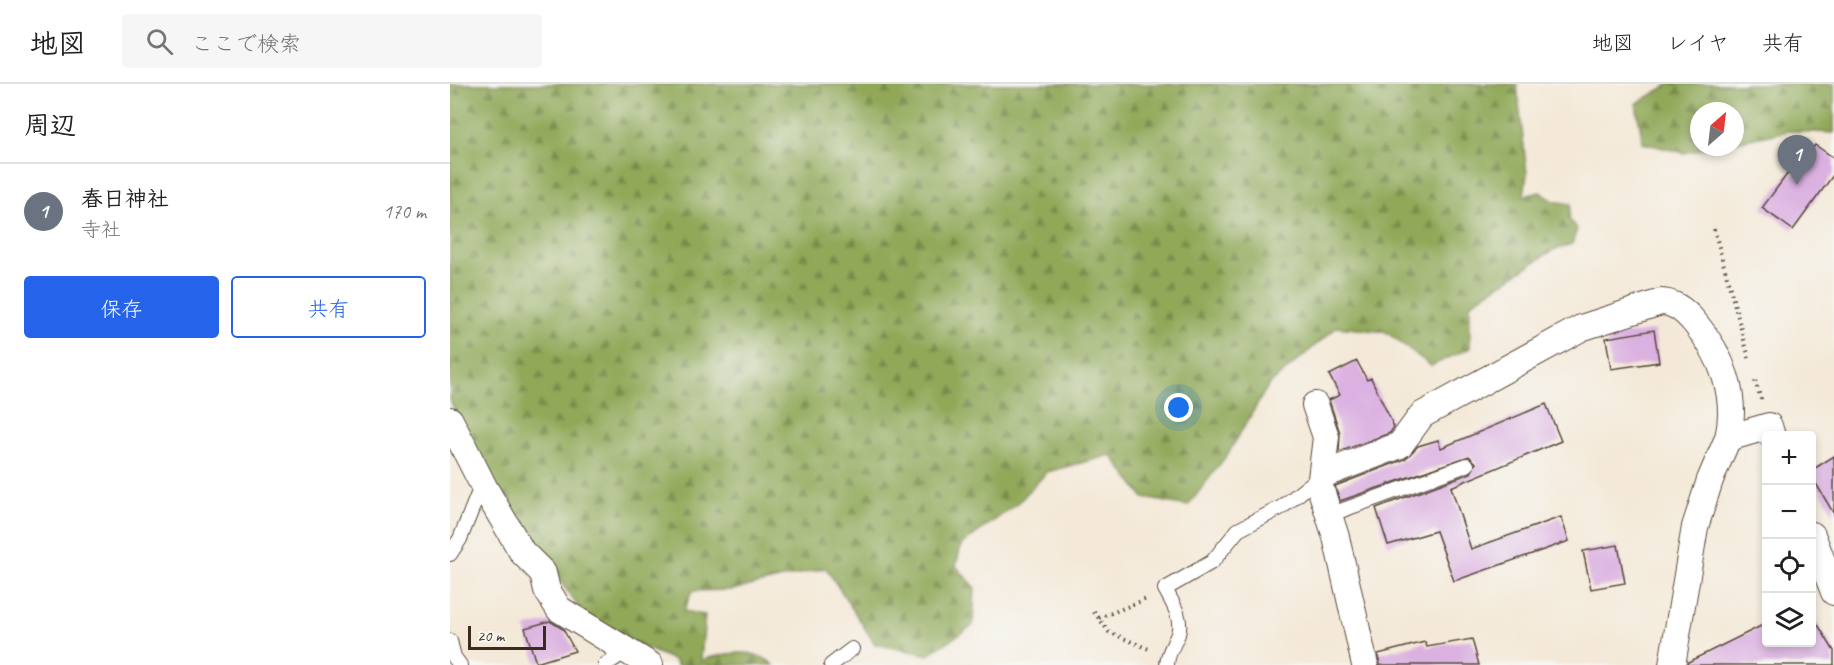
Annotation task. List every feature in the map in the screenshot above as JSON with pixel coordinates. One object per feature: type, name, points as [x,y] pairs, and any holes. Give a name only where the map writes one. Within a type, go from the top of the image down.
[{"type":"street","points":[[1322,475],[1400,445],[1422,415],[1581,328],[1661,302],[1671,302],[1690,317],[1710,341],[1722,364],[1732,420],[1728,438],[1710,480],[1695,527],[1672,665]]},
{"type":"street","points":[[1316,405],[1326,437],[1320,487],[1329,515],[1365,665]]},
{"type":"street","points":[[450,420],[482,484],[522,552],[543,573],[547,590],[559,609],[650,665]]},
{"type":"street","points":[[1728,438],[1762,432]]},
{"type":"street","points":[[1814,539],[1834,592]]},
{"type":"lane","points":[[1329,515],[1467,465]]},
{"type":"lane","points":[[1168,661],[1178,633],[1179,617],[1165,589],[1212,562],[1238,530],[1282,507],[1322,475]]},
{"type":"lane","points":[[450,554],[460,539],[468,514],[482,484]]},
{"type":"lane","points":[[450,641],[454,657],[460,665]]},
{"type":"lane","points":[[831,665],[852,649]]},
{"type":"lane","points":[[605,665],[628,650]]},
{"type":"path","points":[[1714,229],[1751,364]]},
{"type":"path","points":[[1754,375],[1771,431]]},
{"type":"path","points":[[1099,618],[1132,606],[1165,589]]},
{"type":"path","points":[[1094,612],[1109,632],[1168,661]]},
{"type":"green space","points":[[450,84],[1517,84],[1527,174],[1524,196],[1540,192],[1554,201],[1571,204],[1569,219],[1577,229],[1572,244],[1553,250],[1470,304],[1470,348],[1431,366],[1386,332],[1337,327],[1268,386],[1229,452],[1188,506],[1144,498],[1111,455],[1047,472],[1018,503],[961,545],[956,566],[975,588],[973,625],[928,655],[875,644],[826,568],[732,590],[692,591],[684,611],[705,615],[701,660],[730,653],[748,653],[766,659],[774,665],[677,665],[676,661],[643,647],[584,615],[482,470],[450,400]]},
{"type":"green space","points":[[1670,84],[1834,84],[1834,133],[1789,131],[1744,140],[1744,102],[1690,102],[1690,152],[1684,153],[1643,143],[1636,104]]},
{"type":"building","points":[[1815,145],[1834,158],[1834,174],[1793,230],[1762,208],[1788,173],[1793,176]]},
{"type":"building","points":[[1654,330],[1659,362],[1611,369],[1606,338]]},
{"type":"building","points":[[1357,361],[1367,380],[1371,378],[1394,427],[1390,433],[1339,452],[1340,433],[1329,400],[1340,395],[1329,375]]},
{"type":"building","points":[[1546,404],[1561,441],[1451,487],[1471,549],[1561,517],[1569,541],[1454,581],[1436,531],[1388,545],[1376,508],[1471,473],[1476,463],[1469,456],[1340,501],[1335,486],[1405,459],[1418,446],[1438,440],[1441,448]]},
{"type":"building","points":[[1834,456],[1834,514],[1816,484],[1816,467]]},
{"type":"building","points":[[1618,545],[1625,583],[1591,589],[1583,551]]},
{"type":"building","points":[[550,621],[563,629],[575,651],[536,663],[525,628]]},
{"type":"building","points":[[1816,622],[1834,651],[1834,665],[1687,665],[1688,662],[1762,625],[1762,647],[1816,647]]},
{"type":"building","points":[[1472,639],[1479,665],[1380,665],[1378,654],[1425,642],[1427,647]]},
{"type":"place","name":"春日神社","points":[[1797,185]]}]
